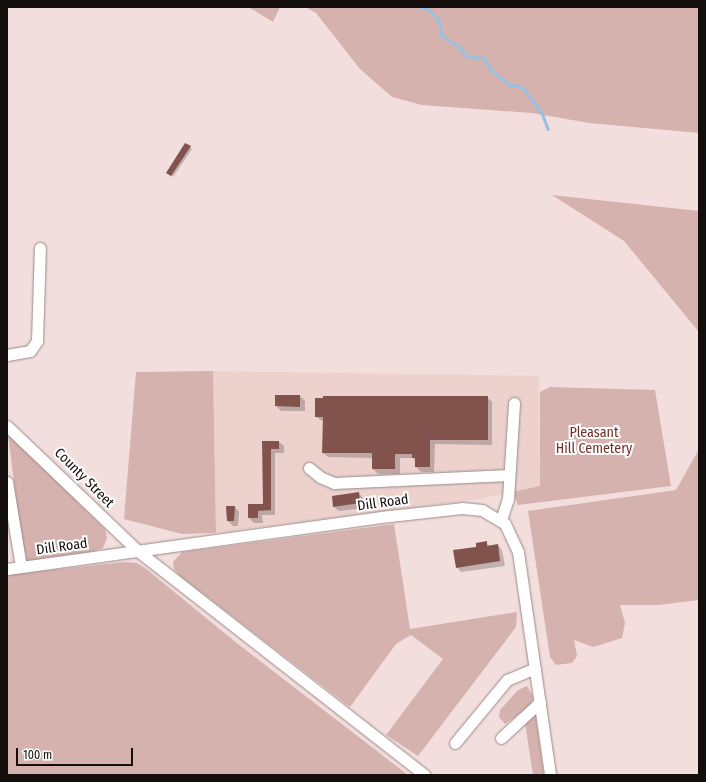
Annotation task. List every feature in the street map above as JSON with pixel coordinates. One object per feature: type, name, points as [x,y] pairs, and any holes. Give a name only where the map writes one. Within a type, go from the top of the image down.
[{"type":"street","points":[[7,355],[30,351],[37,341],[40,248]]},
{"type":"street","points":[[501,520],[507,507],[514,403]]},
{"type":"street","name":"County Street","points":[[7,426],[138,551],[425,775]]},
{"type":"street","points":[[309,468],[320,477],[334,483],[509,475]]},
{"type":"street","points":[[7,482],[21,567]]},
{"type":"street","name":"Dill Road","points":[[7,569],[462,508],[482,510],[501,520],[510,531],[518,552],[550,775]]},
{"type":"street","points":[[455,743],[507,680],[535,668]]},
{"type":"street","points":[[501,738],[540,702]]},
{"type":"shaded area","points":[[213,371],[539,376],[540,487],[479,499],[216,533]]},
{"type":"green space","points":[[248,7],[280,7],[273,22]]},
{"type":"green space","points":[[305,7],[699,7],[699,133],[589,123],[532,113],[422,105],[392,97],[360,69],[316,13]]},
{"type":"green space","points":[[552,195],[699,211],[699,332],[624,241]]},
{"type":"green space","points":[[213,371],[216,533],[182,534],[124,519],[136,372]]},
{"type":"green space","name":"Pleasant Hill Cemetery","points":[[550,387],[655,390],[671,486],[518,505],[513,492],[540,486],[540,392]]},
{"type":"green space","points":[[8,434],[105,529],[107,538],[103,548],[88,553],[24,561]]},
{"type":"green space","points":[[699,449],[699,600],[658,605],[620,605],[625,623],[622,638],[593,647],[574,640],[577,656],[572,663],[556,665],[550,657],[528,511],[676,490]]},
{"type":"green space","points":[[394,524],[410,629],[517,612],[516,627],[418,756],[386,735],[443,659],[411,635],[396,644],[350,707],[180,576],[174,569],[173,562],[182,552]]},
{"type":"green space","points":[[124,562],[137,563],[145,568],[238,644],[408,775],[7,775],[7,575]]},
{"type":"green space","points":[[527,686],[533,696],[531,706],[505,724],[499,717],[500,710],[518,690]]},
{"type":"green space","points":[[535,711],[544,775],[533,775],[525,723]]},
{"type":"building","points":[[185,143],[191,146],[171,176],[166,173]]},
{"type":"building","points":[[275,395],[300,395],[300,407],[275,406]]},
{"type":"building","points":[[323,396],[488,396],[488,440],[430,440],[430,467],[415,467],[415,458],[412,458],[412,454],[395,454],[395,469],[372,469],[372,453],[322,453],[323,417],[315,417],[315,398],[323,398]]},
{"type":"building","points":[[262,441],[279,441],[279,449],[271,449],[271,510],[258,511],[258,518],[248,518],[248,504],[263,504]]},
{"type":"building","points":[[359,492],[360,503],[333,507],[332,496]]},
{"type":"building","points":[[226,506],[235,506],[234,521],[227,521]]},
{"type":"building","points":[[487,541],[487,546],[498,544],[500,561],[456,568],[453,550],[476,547],[476,543]]},
{"type":"waterway","points":[[419,7],[427,8],[439,20],[442,36],[461,48],[466,56],[484,58],[491,70],[510,85],[520,86],[525,90],[542,113],[548,129]]}]
